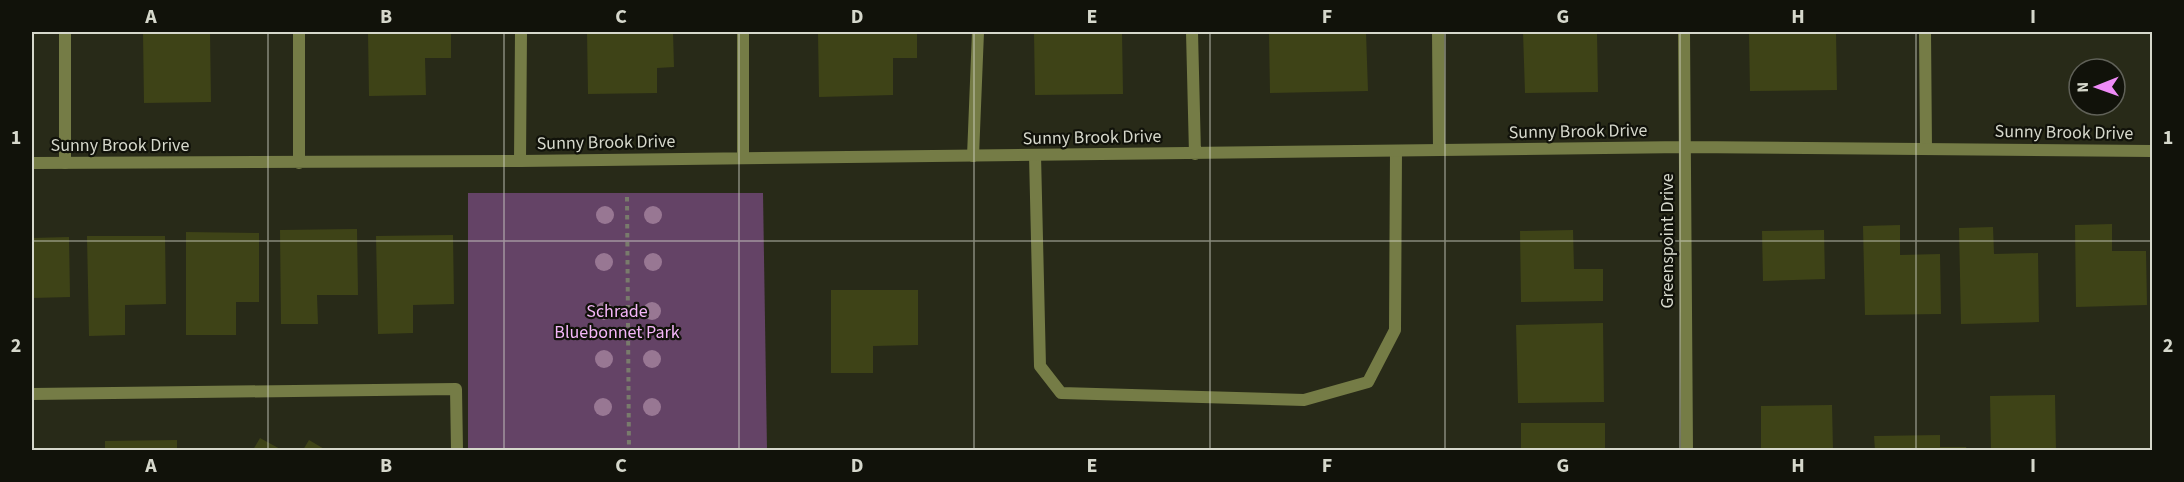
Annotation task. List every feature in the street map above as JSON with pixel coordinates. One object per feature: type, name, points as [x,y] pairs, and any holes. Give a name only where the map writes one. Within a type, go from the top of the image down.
[{"type":"street","points":[[65,32],[65,163]]},
{"type":"street","points":[[299,32],[299,163]]},
{"type":"street","points":[[520,32],[520,161]]},
{"type":"street","points":[[743,32],[743,158]]},
{"type":"street","points":[[973,156],[978,32]]},
{"type":"street","points":[[1192,32],[1195,154]]},
{"type":"street","points":[[1438,32],[1439,150]]},
{"type":"street","name":"Greenspoint Drive","points":[[1684,32],[1687,450]]},
{"type":"street","points":[[1925,32],[1926,149]]},
{"type":"street","name":"Sunny Brook Drive","points":[[32,163],[520,161],[1685,147],[2152,151]]},
{"type":"street","points":[[1035,155],[1040,366],[1061,393],[1304,400],[1368,382],[1395,330],[1396,151]]},
{"type":"street","points":[[32,394],[456,390],[457,450]]},
{"type":"path","points":[[627,197],[629,450]]},
{"type":"green space","name":"Schrade Bluebonnet Park","points":[[468,193],[763,193],[767,450],[468,450]]},
{"type":"building","points":[[143,32],[210,32],[211,102],[144,103]]},
{"type":"building","points":[[368,32],[451,32],[451,58],[425,58],[426,95],[369,96]]},
{"type":"building","points":[[587,32],[673,32],[674,67],[657,68],[657,93],[588,94]]},
{"type":"building","points":[[818,32],[917,32],[917,58],[893,58],[893,95],[819,97]]},
{"type":"building","points":[[1034,32],[1122,32],[1123,94],[1035,95]]},
{"type":"building","points":[[1269,32],[1366,32],[1368,91],[1270,93]]},
{"type":"building","points":[[1523,32],[1597,32],[1598,92],[1525,93]]},
{"type":"building","points":[[1749,32],[1836,32],[1837,90],[1750,91]]},
{"type":"building","points":[[2112,224],[2112,251],[2146,251],[2147,305],[2076,307],[2075,225]]},
{"type":"building","points":[[1900,225],[1900,255],[1940,254],[1941,314],[1865,315],[1863,226]]},
{"type":"building","points":[[1993,227],[1994,254],[2038,253],[2039,322],[1961,324],[1959,228]]},
{"type":"building","points":[[357,229],[358,295],[317,295],[318,324],[281,324],[280,230]]},
{"type":"building","points":[[1573,230],[1574,269],[1603,269],[1603,301],[1521,302],[1520,231]]},
{"type":"building","points":[[1824,230],[1825,279],[1763,281],[1762,231]]},
{"type":"building","points":[[186,232],[259,233],[259,302],[236,302],[236,335],[186,335]]},
{"type":"building","points":[[453,235],[454,304],[413,305],[413,333],[378,334],[376,236]]},
{"type":"building","points":[[87,236],[165,236],[166,304],[125,305],[125,335],[89,336]]},
{"type":"building","points":[[69,237],[70,297],[32,298],[32,238]]},
{"type":"building","points":[[831,290],[918,290],[918,345],[873,346],[873,373],[831,373]]},
{"type":"building","points":[[1603,323],[1604,402],[1518,403],[1516,325]]},
{"type":"building","points":[[2055,395],[2056,450],[1991,450],[1990,396]]},
{"type":"building","points":[[1832,405],[1833,450],[1761,450],[1761,406]]},
{"type":"building","points":[[1521,423],[1605,423],[1605,450],[1521,450]]},
{"type":"building","points":[[1940,435],[1940,447],[1966,447],[1967,450],[1875,450],[1874,436]]},
{"type":"building","points":[[260,438],[282,450],[253,450]]},
{"type":"building","points":[[177,440],[177,450],[105,450],[105,441]]},
{"type":"building","points":[[309,440],[326,450],[303,450]]}]
